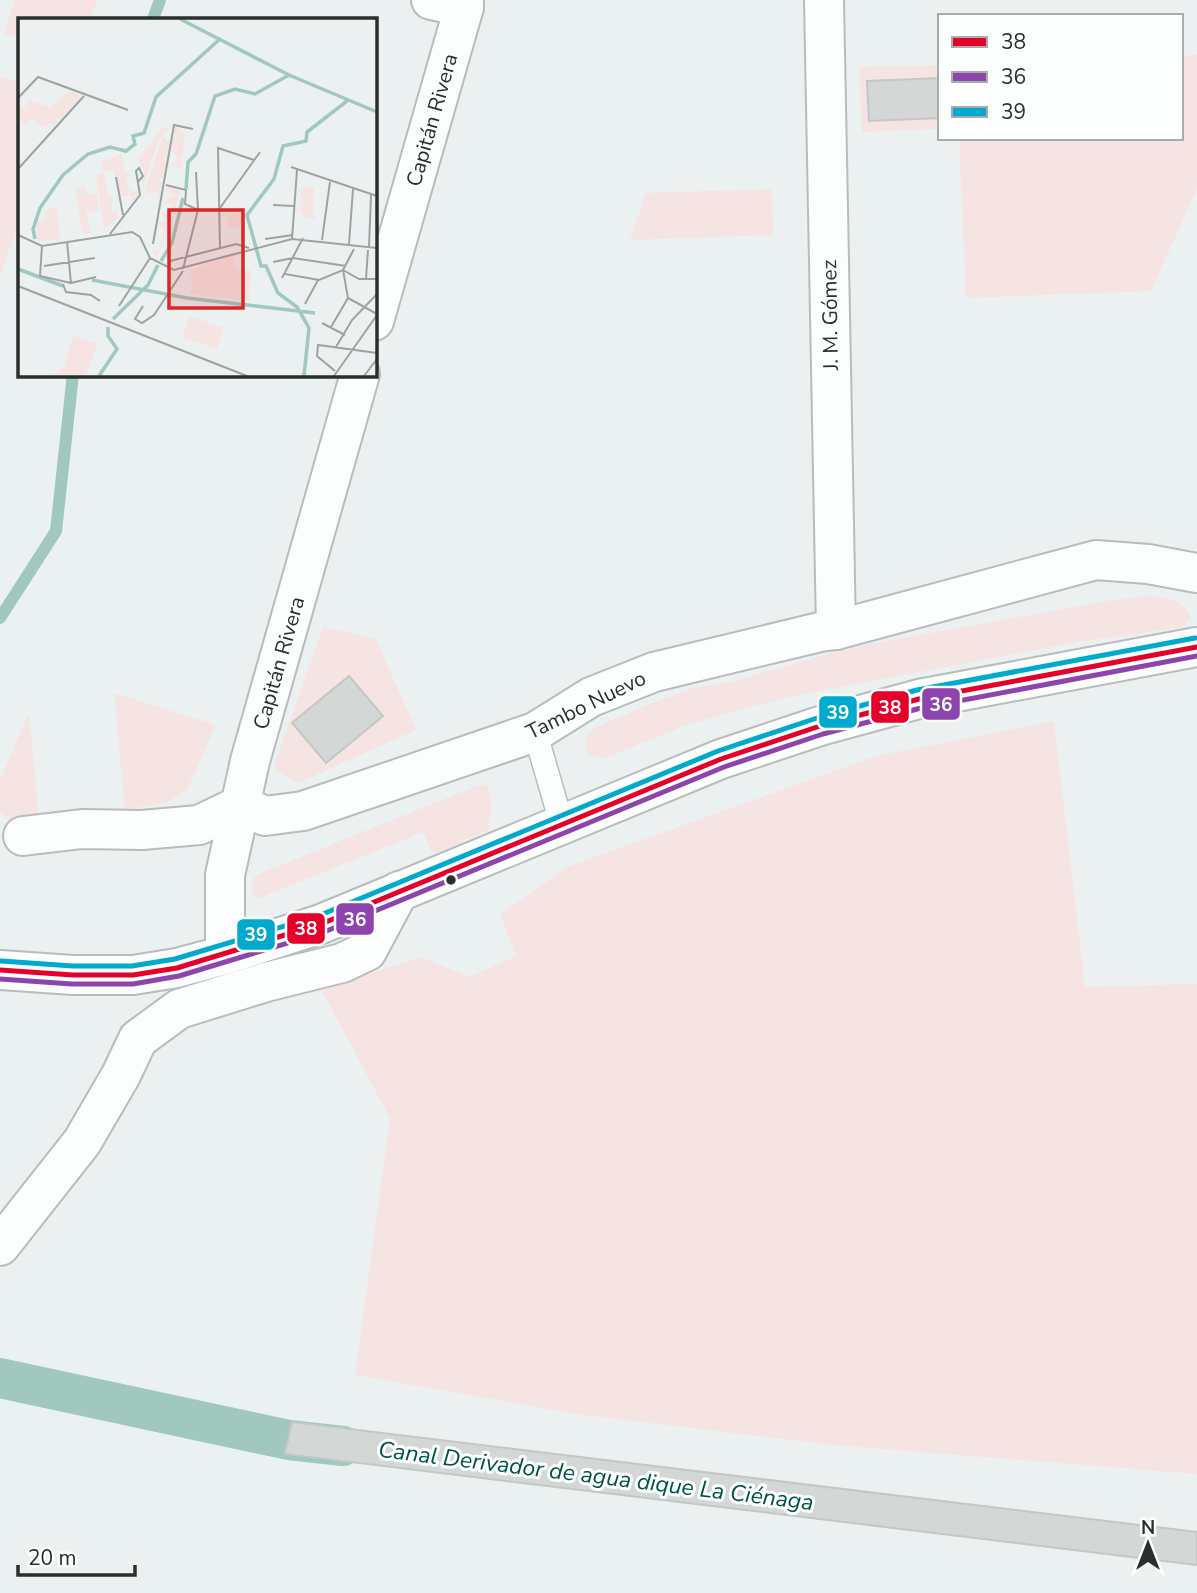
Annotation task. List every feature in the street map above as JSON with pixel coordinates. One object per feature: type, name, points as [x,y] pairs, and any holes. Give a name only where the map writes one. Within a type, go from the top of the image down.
[{"type":"street","name":"J. M. Gómez","points":[[824,0],[836,630]]},
{"type":"street","name":"Capitán Rivera","points":[[376,313],[453,2]]},
{"type":"street","name":"Capitán Rivera","points":[[225,955],[225,875],[250,761],[359,376]]},
{"type":"street","name":"Tambo Nuevo","points":[[241,805],[265,816],[303,811],[535,732],[591,698],[654,672],[836,630],[1096,560],[1148,564],[1197,573]]},
{"type":"street","points":[[0,970],[73,975],[134,975],[177,968],[321,924],[721,759],[820,726],[932,697],[1197,647]]},
{"type":"street","points":[[23,836],[82,829],[142,830],[199,825],[241,805]]},
{"type":"street","points":[[0,1246],[82,1142],[138,1040],[178,1009],[342,962],[366,951],[399,891]]},
{"type":"lane","points":[[535,732],[562,825]]},
{"type":"shaded area","points":[[15,0],[97,0],[90,18],[18,18],[18,38],[4,34]]},
{"type":"shaded area","points":[[1197,55],[1197,188],[1151,291],[966,298],[959,140],[1183,140],[1183,56]]},
{"type":"shaded area","points":[[938,65],[938,129],[862,132],[859,67]]},
{"type":"shaded area","points":[[0,76],[18,83],[18,225],[0,276]]},
{"type":"shaded area","points":[[772,189],[773,235],[630,240],[646,193]]},
{"type":"shaded area","points":[[1150,595],[1175,601],[1184,607],[1191,618],[1183,627],[1077,642],[788,697],[690,724],[604,758],[590,756],[585,749],[586,735],[596,727],[690,689],[734,681],[849,648]]},
{"type":"shaded area","points":[[323,627],[376,639],[416,730],[298,783],[273,769]]},
{"type":"shaded area","points":[[114,693],[216,725],[187,790],[168,802],[125,810]]},
{"type":"shaded area","points":[[29,713],[39,818],[10,821],[0,812],[0,780]]},
{"type":"shaded area","points":[[1054,721],[1085,987],[1197,984],[1197,1474],[833,1445],[576,1414],[355,1375],[390,1118],[321,989],[422,957],[469,977],[516,956],[500,915],[567,867],[876,756]]},
{"type":"shaded area","points":[[479,785],[487,785],[490,796],[488,830],[432,853],[423,832],[257,899],[253,893],[252,884],[256,875]]},
{"type":"building","points":[[938,78],[938,118],[869,121],[867,81]]},
{"type":"building","points":[[349,676],[383,716],[326,763],[292,723]]},
{"type":"building","points":[[292,1422],[1197,1532],[1197,1565],[285,1454]]},
{"type":"waterway","points":[[153,18],[160,0]]},
{"type":"waterway","points":[[0,618],[56,531],[73,376]]},
{"type":"waterway","name":"Canal Derivador de agua dique La Ciénaga","points":[[0,1378],[289,1440],[343,1446]]},
{"type":"transit line","name":"39","points":[[1,961],[73,966],[132,966],[175,959],[318,916],[718,751],[817,718],[917,690],[1195,638]]},
{"type":"transit line","name":"38","points":[[0,970],[73,975],[133,975],[177,968],[321,924],[721,759],[820,726],[919,699],[1197,647]]},
{"type":"transit line","name":"36","points":[[0,979],[72,984],[133,984],[179,976],[324,932],[724,767],[823,734],[921,708],[1197,656]]}]
